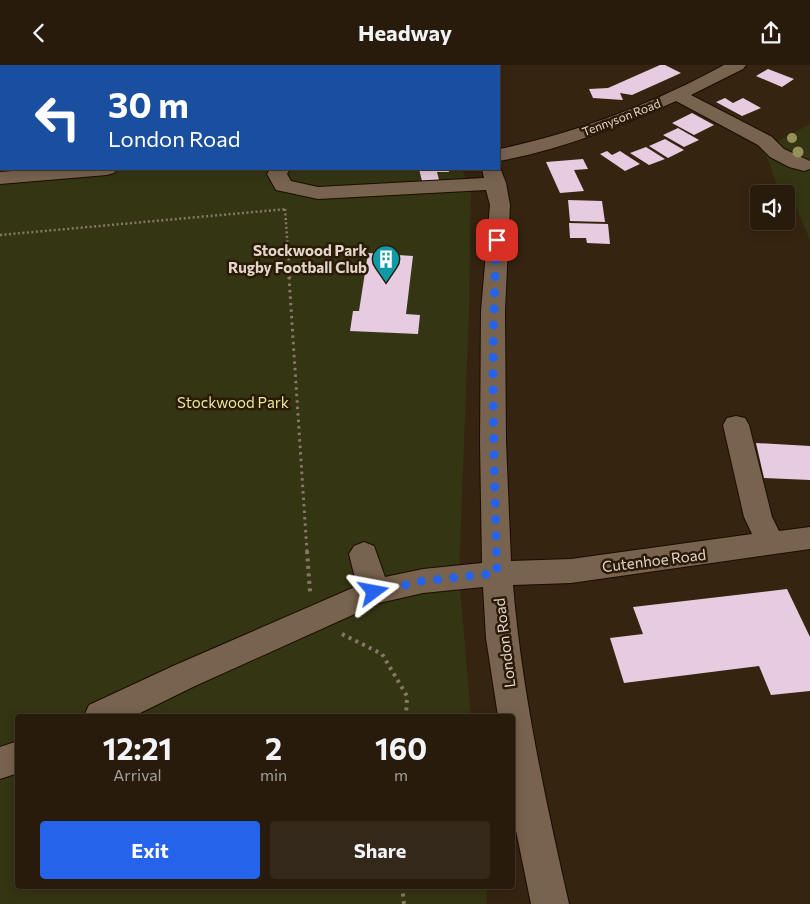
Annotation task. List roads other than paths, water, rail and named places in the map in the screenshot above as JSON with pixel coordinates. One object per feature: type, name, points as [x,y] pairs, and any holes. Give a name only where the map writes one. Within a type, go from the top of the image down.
[{"type":"street","name":"Tennyson Road","points":[[500,166],[539,147],[626,117],[678,95],[732,70],[737,65]]},
{"type":"street","points":[[678,95],[765,141],[777,153],[804,165]]},
{"type":"street","points":[[0,178],[95,170]]},
{"type":"street","name":"Tennyson Road","points":[[279,170],[277,174],[283,186],[318,193],[488,170]]},
{"type":"street","name":"London Road","points":[[495,170],[500,205],[493,311],[493,442],[497,573],[502,638],[514,714]]},
{"type":"street","points":[[736,425],[758,517],[771,544]]},
{"type":"street","name":"Cutenhoe Road","points":[[105,714],[184,675],[374,592],[423,581],[497,573],[571,571],[771,544],[808,542]]},
{"type":"street","points":[[364,554],[374,592]]},
{"type":"street","name":"London Road","points":[[515,722],[525,787],[550,904]]},
{"type":"street","points":[[0,763],[15,758]]},
{"type":"place","name":"Stockwood Park Rugby Football Club","points":[[386,283]]},
{"type":"park label","name":"Stockwood Park","points":[[233,402]]}]
